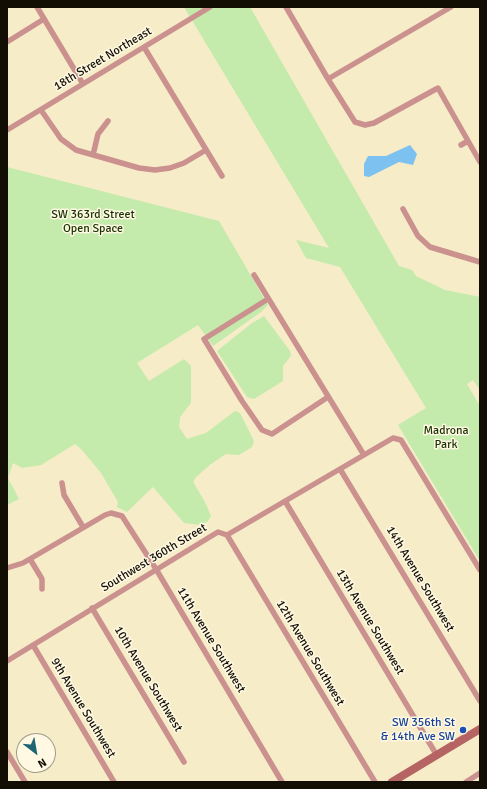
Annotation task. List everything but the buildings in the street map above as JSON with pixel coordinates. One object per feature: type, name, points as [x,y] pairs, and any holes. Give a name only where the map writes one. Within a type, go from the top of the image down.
[{"type":"main road","points":[[392,782],[436,754],[480,729]]},
{"type":"street","points":[[37,7],[83,84]]},
{"type":"street","name":"18th Street Northeast","points":[[7,130],[210,7]]},
{"type":"street","points":[[286,7],[350,116],[356,122],[361,124],[374,123],[438,88],[480,162]]},
{"type":"street","points":[[328,79],[451,7]]},
{"type":"street","points":[[7,42],[44,20]]},
{"type":"street","points":[[144,47],[222,176]]},
{"type":"street","points":[[41,110],[61,140],[76,150],[139,168],[155,170],[170,168],[184,163],[206,150]]},
{"type":"street","points":[[93,155],[98,134],[108,121]]},
{"type":"street","points":[[461,145],[468,141]]},
{"type":"street","points":[[403,209],[418,236],[430,247],[480,262]]},
{"type":"street","points":[[254,275],[364,455]]},
{"type":"street","points":[[268,299],[204,339],[262,430],[272,434],[328,397]]},
{"type":"street","name":"Southwest 360th Street","points":[[7,661],[218,532],[227,535],[393,438],[401,440],[480,570]]},
{"type":"street","name":"14th Avenue Southwest","points":[[340,469],[480,701]]},
{"type":"street","points":[[7,568],[17,566],[83,527],[64,495],[62,483]]},
{"type":"street","name":"13th Avenue Southwest","points":[[285,501],[436,754]]},
{"type":"street","name":"11th Avenue Southwest","points":[[83,527],[104,515],[115,513],[125,520],[156,569],[282,782]]},
{"type":"street","name":"12th Avenue Southwest","points":[[227,535],[375,782]]},
{"type":"street","points":[[30,558],[43,580],[42,589]]},
{"type":"street","name":"10th Avenue Southwest","points":[[92,608],[184,762]]},
{"type":"street","name":"9th Avenue Southwest","points":[[32,645],[114,782]]},
{"type":"street","points":[[7,752],[23,782]]},
{"type":"street","points":[[466,782],[480,773]]},
{"type":"green space","name":"Madrona Park","points":[[184,7],[250,7],[399,266],[412,270],[416,276],[445,290],[480,297],[480,390],[473,380],[467,384],[480,406],[480,561],[398,425],[426,408],[340,267],[306,258],[296,240],[329,248]]},
{"type":"green space","name":"SW 363rd Street Open Space","points":[[7,167],[219,221],[268,305],[261,312],[213,346],[198,325],[137,363],[149,381],[184,359],[191,366],[191,403],[180,417],[179,427],[187,439],[206,433],[235,411],[240,413],[254,441],[252,447],[239,455],[226,454],[196,477],[193,482],[205,502],[211,516],[208,521],[202,525],[184,523],[153,487],[127,512],[117,507],[118,502],[101,473],[82,450],[75,444],[41,465],[22,468],[13,463],[8,478],[19,499],[7,505]]},
{"type":"green space","points":[[264,316],[290,351],[291,356],[283,366],[283,381],[254,399],[247,397],[217,351],[252,323]]},
{"type":"water","points":[[410,145],[417,154],[413,165],[399,162],[369,177],[364,176],[364,164],[368,156],[386,156]]},
{"type":"place","name":"SW 356th St & 14th Ave SW","points":[[463,730]]}]
